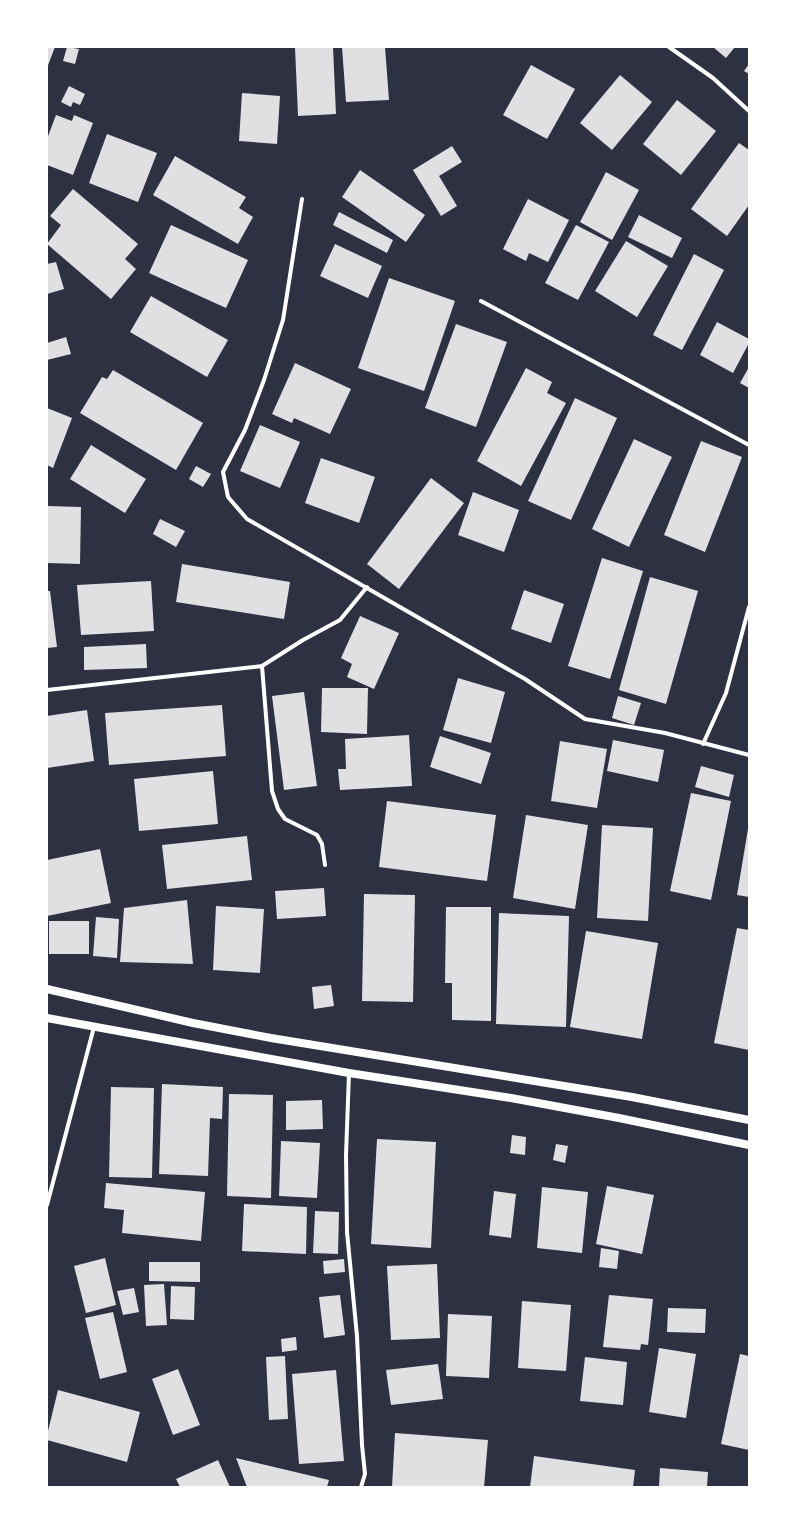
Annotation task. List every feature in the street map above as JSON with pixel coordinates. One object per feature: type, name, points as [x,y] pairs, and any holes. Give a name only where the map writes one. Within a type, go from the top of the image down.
[{"type":"main road","points":[[47,989],[193,1023],[625,1096],[749,1120]]},
{"type":"main road","points":[[47,1018],[349,1073],[511,1098],[619,1118],[749,1145]]},
{"type":"street","points":[[669,47],[713,78],[749,111]]},
{"type":"street","points":[[302,199],[283,320],[264,380],[245,430],[223,472],[228,497],[247,520],[367,587],[446,635],[524,679],[585,719],[665,733],[749,755]]},
{"type":"street","points":[[481,301],[749,445]]},
{"type":"street","points":[[47,690],[262,666],[303,640],[340,620],[367,587]]},
{"type":"street","points":[[703,744],[726,693],[749,607]]},
{"type":"street","points":[[262,666],[272,791],[278,809],[285,819],[317,834],[322,844],[325,865]]},
{"type":"street","points":[[47,1205],[94,1026]]},
{"type":"street","points":[[349,1073],[346,1155],[347,1232],[357,1336],[362,1445],[365,1474],[362,1487]]},
{"type":"building","points":[[47,47],[55,47],[47,68]]},
{"type":"building","points":[[67,47],[79,49],[75,64],[63,61]]},
{"type":"building","points":[[295,47],[333,47],[336,114],[298,116]]},
{"type":"building","points":[[342,47],[385,47],[389,100],[346,102]]},
{"type":"building","points":[[713,47],[735,47],[726,58]]},
{"type":"building","points":[[749,64],[749,74],[744,71]]},
{"type":"building","points":[[531,65],[575,89],[547,139],[503,115]]},
{"type":"building","points":[[620,75],[652,102],[612,150],[580,123]]},
{"type":"building","points":[[69,86],[85,94],[80,105],[73,102],[71,107],[61,102]]},
{"type":"building","points":[[242,93],[280,96],[277,144],[239,141]]},
{"type":"building","points":[[677,100],[716,131],[681,175],[643,144]]},
{"type":"building","points":[[56,115],[72,121],[74,115],[93,123],[73,175],[47,165],[47,139]]},
{"type":"building","points":[[107,134],[157,153],[138,202],[89,183]]},
{"type":"building","points":[[739,143],[749,150],[749,205],[727,236],[691,209]]},
{"type":"building","points":[[452,146],[462,162],[439,176],[457,206],[441,216],[413,170]]},
{"type":"building","points":[[175,156],[246,197],[239,208],[253,217],[238,244],[153,195]]},
{"type":"building","points":[[360,170],[425,215],[406,242],[342,197]]},
{"type":"building","points":[[606,172],[639,190],[612,240],[580,222]]},
{"type":"building","points":[[73,189],[138,244],[125,259],[136,269],[111,299],[47,244],[61,225],[50,216]]},
{"type":"building","points":[[528,199],[569,220],[548,262],[529,253],[526,261],[503,249]]},
{"type":"building","points":[[339,212],[393,240],[387,253],[333,225]]},
{"type":"building","points":[[639,215],[682,238],[672,258],[628,237]]},
{"type":"building","points":[[171,225],[248,260],[226,308],[149,273]]},
{"type":"building","points":[[576,225],[609,242],[578,300],[545,283]]},
{"type":"building","points":[[626,241],[668,266],[637,317],[595,291]]},
{"type":"building","points":[[335,244],[382,266],[368,298],[320,276]]},
{"type":"building","points":[[694,254],[724,270],[682,350],[653,335]]},
{"type":"building","points":[[56,262],[64,289],[47,294],[47,264]]},
{"type":"building","points":[[389,278],[455,301],[424,391],[358,368]]},
{"type":"building","points":[[151,296],[228,340],[207,377],[130,332]]},
{"type":"building","points":[[717,322],[749,339],[749,343],[733,373],[700,355]]},
{"type":"building","points":[[456,324],[507,342],[476,427],[425,408]]},
{"type":"building","points":[[66,337],[71,354],[47,360],[47,343]]},
{"type":"building","points":[[295,363],[351,389],[330,434],[294,418],[292,423],[272,414]]},
{"type":"building","points":[[749,367],[749,388],[740,383]]},
{"type":"building","points":[[526,368],[552,382],[547,393],[566,403],[521,486],[477,461]]},
{"type":"building","points":[[113,370],[203,423],[176,470],[80,413],[102,377],[107,379]]},
{"type":"building","points":[[575,398],[617,418],[571,520],[528,501]]},
{"type":"building","points":[[47,408],[72,418],[53,468],[47,465]]},
{"type":"building","points":[[260,425],[300,442],[280,488],[240,471]]},
{"type":"building","points":[[634,439],[672,457],[629,547],[592,529]]},
{"type":"building","points":[[701,441],[742,457],[705,552],[664,535]]},
{"type":"building","points":[[91,445],[146,479],[125,513],[70,479]]},
{"type":"building","points":[[321,458],[375,477],[359,523],[305,503]]},
{"type":"building","points":[[196,466],[211,474],[203,487],[189,479]]},
{"type":"building","points":[[431,478],[464,503],[399,589],[367,564]]},
{"type":"building","points":[[473,492],[519,510],[504,552],[458,535]]},
{"type":"building","points":[[47,506],[81,507],[80,564],[47,563]]},
{"type":"building","points":[[160,519],[185,531],[176,547],[153,534]]},
{"type":"building","points":[[602,558],[643,571],[610,679],[568,666]]},
{"type":"building","points":[[182,564],[290,582],[284,619],[176,602]]},
{"type":"building","points":[[650,577],[698,591],[666,704],[619,690]]},
{"type":"building","points":[[151,581],[154,631],[81,635],[77,585]]},
{"type":"building","points":[[524,590],[564,604],[551,643],[511,629]]},
{"type":"building","points":[[47,591],[50,591],[57,647],[47,648]]},
{"type":"building","points":[[360,616],[399,633],[374,689],[347,677],[352,664],[341,658]]},
{"type":"building","points":[[146,644],[147,668],[84,670],[84,647]]},
{"type":"building","points":[[458,678],[505,692],[491,743],[443,730]]},
{"type":"building","points":[[322,688],[368,688],[367,734],[321,732]]},
{"type":"building","points":[[304,692],[317,786],[284,790],[272,696]]},
{"type":"building","points":[[618,696],[641,703],[634,725],[612,718]]},
{"type":"building","points":[[222,705],[226,756],[109,765],[105,713]]},
{"type":"building","points":[[87,710],[94,761],[47,768],[47,716]]},
{"type":"building","points":[[409,735],[412,786],[340,790],[338,769],[346,769],[345,739]]},
{"type":"building","points":[[440,736],[491,753],[481,784],[430,767]]},
{"type":"building","points":[[613,740],[664,750],[658,782],[607,771]]},
{"type":"building","points":[[560,741],[607,749],[597,808],[551,801]]},
{"type":"building","points":[[701,766],[734,775],[729,797],[695,787]]},
{"type":"building","points":[[213,771],[218,824],[139,831],[134,779]]},
{"type":"building","points":[[691,793],[731,801],[711,900],[670,891]]},
{"type":"building","points":[[387,801],[496,815],[487,881],[379,867]]},
{"type":"building","points":[[526,815],[588,825],[575,909],[513,898]]},
{"type":"building","points":[[602,825],[653,828],[648,921],[597,918]]},
{"type":"building","points":[[749,829],[749,897],[737,895]]},
{"type":"building","points":[[247,836],[252,880],[167,889],[162,845]]},
{"type":"building","points":[[100,849],[111,903],[47,916],[47,860]]},
{"type":"building","points":[[324,888],[326,916],[277,919],[275,891]]},
{"type":"building","points":[[364,894],[415,895],[413,1002],[362,1001]]},
{"type":"building","points":[[187,900],[193,964],[120,962],[124,908]]},
{"type":"building","points":[[216,906],[264,909],[260,973],[213,970]]},
{"type":"building","points":[[446,907],[491,907],[491,1021],[452,1020],[452,983],[445,983]]},
{"type":"building","points":[[499,913],[569,916],[566,1027],[496,1024]]},
{"type":"building","points":[[96,917],[119,919],[117,958],[93,956]]},
{"type":"building","points":[[49,921],[89,921],[89,954],[49,954]]},
{"type":"building","points":[[737,928],[749,930],[749,1050],[714,1043]]},
{"type":"building","points":[[586,931],[658,943],[642,1039],[570,1027]]},
{"type":"building","points":[[331,985],[334,1006],[314,1009],[312,987]]},
{"type":"building","points":[[162,1084],[223,1087],[222,1119],[210,1118],[208,1176],[159,1174]]},
{"type":"building","points":[[111,1087],[154,1088],[152,1178],[109,1177]]},
{"type":"building","points":[[229,1094],[273,1095],[271,1198],[227,1196]]},
{"type":"building","points":[[322,1100],[323,1129],[286,1130],[286,1101]]},
{"type":"building","points":[[512,1135],[526,1137],[525,1155],[510,1153]]},
{"type":"building","points":[[377,1139],[436,1142],[431,1248],[371,1244]]},
{"type":"building","points":[[281,1141],[320,1143],[317,1198],[279,1196]]},
{"type":"building","points":[[556,1144],[568,1146],[565,1163],[553,1160]]},
{"type":"building","points":[[106,1183],[205,1192],[201,1241],[122,1233],[124,1210],[104,1208]]},
{"type":"building","points":[[607,1186],[654,1195],[642,1254],[596,1244]]},
{"type":"building","points":[[542,1187],[588,1192],[582,1253],[537,1248]]},
{"type":"building","points":[[494,1191],[516,1194],[511,1238],[489,1235]]},
{"type":"building","points":[[244,1204],[307,1207],[306,1254],[242,1251]]},
{"type":"building","points":[[315,1211],[339,1212],[338,1254],[313,1253]]},
{"type":"building","points":[[601,1248],[619,1251],[617,1269],[599,1267]]},
{"type":"building","points":[[105,1258],[116,1305],[86,1313],[74,1266]]},
{"type":"building","points":[[344,1259],[345,1272],[324,1274],[323,1261]]},
{"type":"building","points":[[149,1262],[200,1262],[200,1282],[149,1281]]},
{"type":"building","points":[[437,1264],[440,1338],[391,1340],[387,1266]]},
{"type":"building","points":[[164,1284],[167,1325],[146,1326],[144,1285]]},
{"type":"building","points":[[171,1286],[195,1287],[194,1320],[170,1319]]},
{"type":"building","points":[[134,1288],[139,1312],[123,1315],[117,1291]]},
{"type":"building","points":[[340,1295],[345,1335],[324,1338],[319,1297]]},
{"type":"building","points":[[609,1295],[653,1299],[648,1345],[641,1344],[640,1350],[603,1347]]},
{"type":"building","points":[[522,1301],[571,1305],[566,1371],[518,1368]]},
{"type":"building","points":[[668,1308],[706,1309],[705,1333],[667,1332]]},
{"type":"building","points":[[113,1312],[127,1372],[100,1379],[85,1318]]},
{"type":"building","points":[[448,1314],[492,1316],[489,1378],[446,1376]]},
{"type":"building","points":[[296,1337],[297,1350],[282,1352],[281,1339]]},
{"type":"building","points":[[659,1348],[696,1354],[686,1418],[649,1412]]},
{"type":"building","points":[[740,1354],[749,1356],[749,1450],[721,1444]]},
{"type":"building","points":[[285,1356],[288,1419],[269,1420],[266,1357]]},
{"type":"building","points":[[585,1357],[627,1362],[623,1405],[580,1401]]},
{"type":"building","points":[[438,1364],[443,1399],[391,1405],[386,1370]]},
{"type":"building","points":[[178,1369],[200,1425],[173,1435],[152,1379]]},
{"type":"building","points":[[336,1370],[344,1461],[299,1464],[292,1374]]},
{"type":"building","points":[[58,1390],[140,1412],[127,1462],[47,1440]]},
{"type":"building","points":[[395,1433],[488,1440],[484,1487],[392,1487]]},
{"type":"building","points":[[534,1456],[635,1470],[633,1487],[530,1487]]},
{"type":"building","points":[[236,1458],[329,1480],[327,1487],[247,1487]]},
{"type":"building","points":[[218,1460],[230,1487],[180,1487],[176,1479]]},
{"type":"building","points":[[660,1468],[708,1472],[707,1487],[659,1487]]}]
